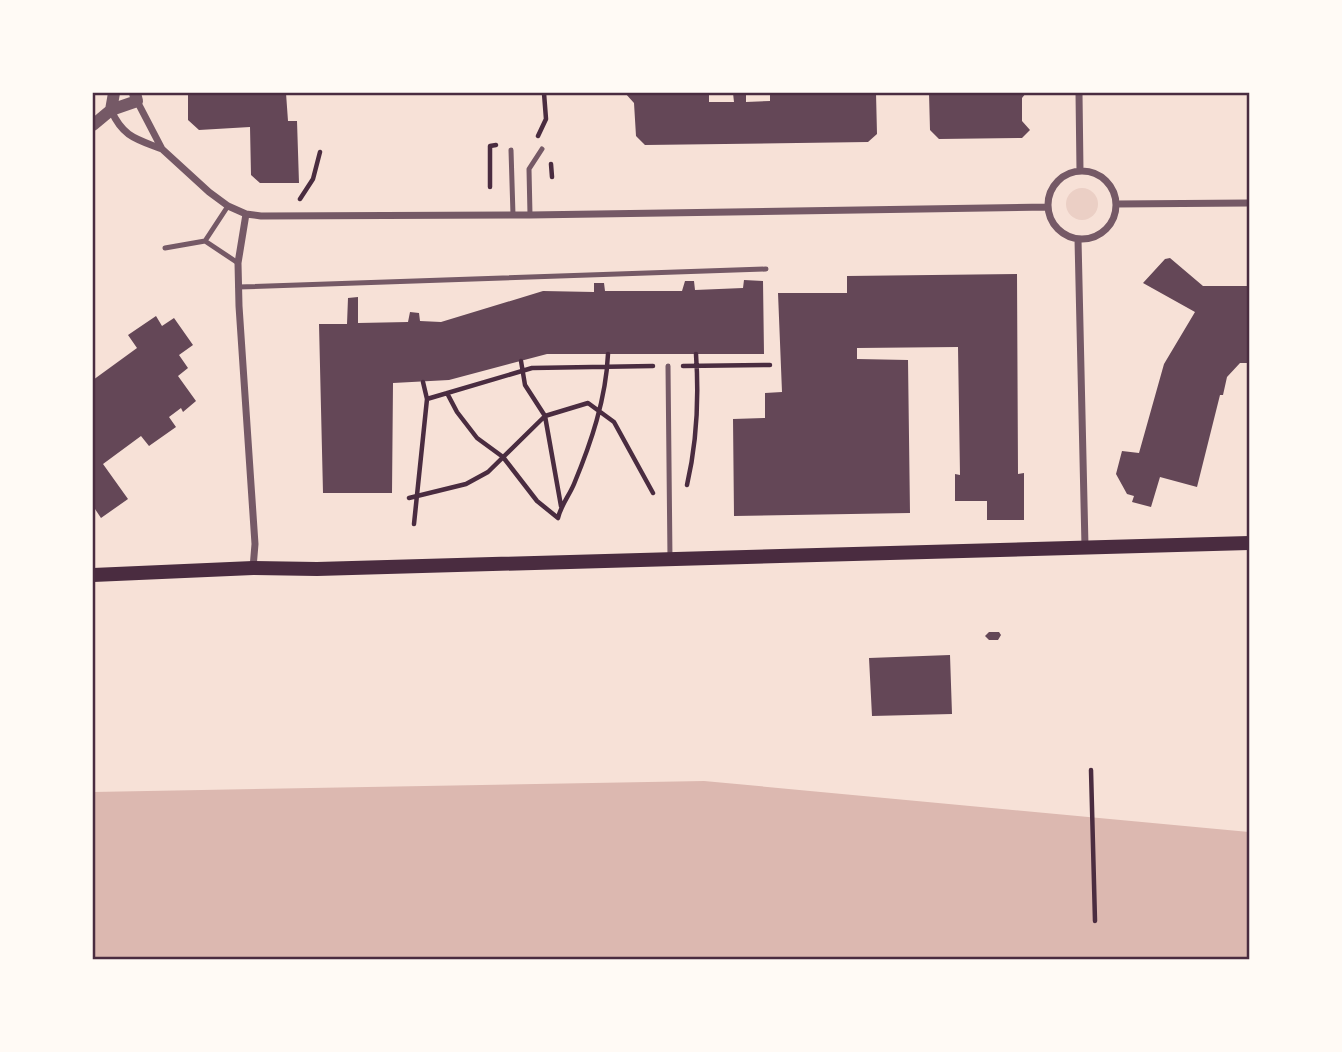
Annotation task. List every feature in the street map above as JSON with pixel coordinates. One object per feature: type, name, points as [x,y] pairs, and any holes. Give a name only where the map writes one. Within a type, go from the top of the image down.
[{"type":"main road","points":[[93,575],[253,568],[317,569],[1249,543]]},
{"type":"street","points":[[114,93],[111,110],[128,136],[162,149]]},
{"type":"street","points":[[1079,93],[1080,171]]},
{"type":"street","points":[[93,125],[111,110],[136,97],[162,149],[209,192],[228,206],[246,214],[280,217],[1048,207]]},
{"type":"street","points":[[1080,171],[1101,177],[1109,184],[1116,204],[1111,223],[1105,230],[1087,239],[1078,239],[1060,232],[1054,225],[1048,207],[1053,187],[1070,173],[1080,171]]},
{"type":"street","points":[[1116,204],[1249,203]]},
{"type":"street","points":[[246,214],[238,263],[255,544],[253,568]]},
{"type":"street","points":[[1078,239],[1085,546]]},
{"type":"lane","points":[[530,215],[529,170],[542,149]]},
{"type":"lane","points":[[510,150],[513,215]]},
{"type":"lane","points":[[205,241],[228,206]]},
{"type":"lane","points":[[165,248],[205,241],[238,263]]},
{"type":"lane","points":[[239,287],[766,269]]},
{"type":"lane","points":[[668,366],[670,559]]},
{"type":"path","points":[[280,217],[279,200],[300,199],[313,180],[320,152]]},
{"type":"path","points":[[447,393],[457,412],[477,438],[503,457],[537,501],[558,518],[561,506],[573,487],[604,396],[608,354]]},
{"type":"path","points":[[409,498],[466,484],[488,472],[545,416],[588,403],[614,422],[650,490],[659,501],[680,499],[687,487],[694,456],[698,383],[696,354]]},
{"type":"path","points":[[521,360],[525,385],[545,416],[561,506]]},
{"type":"path","points":[[427,398],[531,368],[770,365]]},
{"type":"path","points":[[414,524],[427,398],[423,382]]},
{"type":"path","points":[[1091,770],[1095,921]]},
{"type":"shaded area","points":[[1082,188],[1093,193],[1098,204],[1093,215],[1082,220],[1071,215],[1066,204],[1071,193]]},
{"type":"shaded area","points":[[704,781],[1249,832],[1249,959],[93,959],[93,792]]},
{"type":"building","points":[[188,93],[286,93],[288,121],[297,121],[299,183],[260,183],[251,175],[250,127],[199,130],[188,120]]},
{"type":"building","points":[[625,93],[709,93],[709,102],[734,102],[733,93],[746,93],[746,102],[770,101],[770,93],[876,93],[877,134],[868,142],[645,145],[636,136],[634,103]]},
{"type":"building","points":[[929,93],[1026,93],[1022,98],[1022,121],[1030,130],[1022,138],[939,139],[930,130]]},
{"type":"building","points":[[1170,258],[1203,286],[1249,286],[1249,363],[1240,363],[1227,377],[1197,487],[1160,477],[1151,507],[1132,502],[1134,496],[1127,494],[1116,474],[1122,451],[1139,453],[1164,364],[1195,312],[1143,283],[1165,259]]},
{"type":"building","points":[[1017,274],[1018,474],[1024,473],[1024,520],[987,520],[987,501],[955,501],[955,474],[960,475],[958,347],[857,348],[857,359],[908,360],[910,513],[734,516],[733,419],[765,418],[765,393],[782,392],[778,293],[847,293],[847,276]]},
{"type":"building","points":[[744,280],[763,281],[764,354],[547,354],[449,380],[393,383],[392,493],[323,493],[319,324],[347,324],[348,298],[358,297],[358,323],[408,322],[410,312],[419,313],[420,321],[441,322],[543,291],[594,292],[594,283],[604,283],[605,291],[682,291],[685,281],[694,281],[695,290],[743,288]]},
{"type":"building","points":[[156,316],[162,326],[174,318],[193,345],[179,355],[188,368],[178,376],[196,401],[183,412],[181,408],[169,417],[176,427],[149,446],[141,436],[103,464],[128,499],[101,518],[93,506],[93,380],[137,348],[128,335]]},
{"type":"building","points":[[989,632],[999,632],[1001,635],[998,640],[989,640],[985,636]]},
{"type":"building","points":[[950,655],[952,714],[872,716],[869,658]]}]
